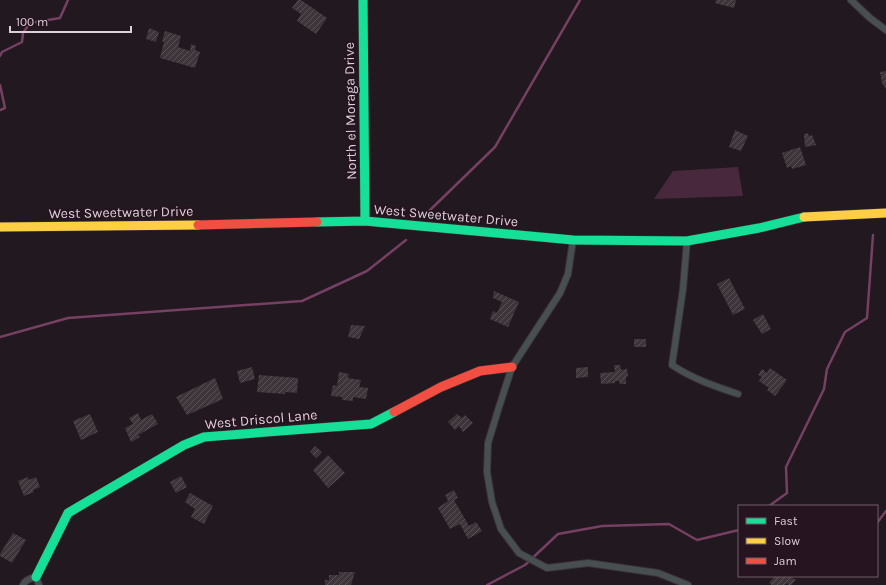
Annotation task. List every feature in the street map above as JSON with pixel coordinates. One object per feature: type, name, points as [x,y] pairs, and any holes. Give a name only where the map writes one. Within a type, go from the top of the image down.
[{"type":"street","name":"North el Moraga Drive","points":[[363,0],[365,221]]},
{"type":"street","points":[[852,0],[870,18],[886,30]]},
{"type":"street","name":"West Sweetwater Drive","points":[[0,227],[162,226],[365,221],[573,240],[686,241],[759,228],[807,216],[886,213]]},
{"type":"street","points":[[573,240],[568,274],[560,293],[512,367],[488,444],[487,472],[492,502],[501,528],[519,553],[547,568],[588,563],[658,572],[688,585]]},
{"type":"street","points":[[686,241],[683,289],[672,365],[683,373],[706,384],[738,394]]},
{"type":"street","name":"West Driscol Lane","points":[[23,585],[23,583],[29,579],[38,581],[68,512],[184,445],[204,437],[371,424],[441,387],[480,371],[512,367]]},
{"type":"shaded area","points":[[738,167],[743,196],[654,199],[673,171]]},
{"type":"building","points":[[298,0],[301,0],[327,18],[316,34],[297,21],[301,14],[292,8]]},
{"type":"building","points":[[716,0],[736,0],[734,8],[715,3]]},
{"type":"building","points":[[149,28],[159,32],[156,42],[146,39]]},
{"type":"building","points":[[165,31],[181,36],[178,47],[190,51],[191,44],[196,46],[195,50],[200,52],[195,68],[160,58]]},
{"type":"building","points":[[886,71],[886,89],[882,83],[880,72]]},
{"type":"building","points":[[735,130],[748,136],[741,151],[729,147]]},
{"type":"building","points":[[808,133],[809,136],[812,135],[816,145],[805,147],[804,134]]},
{"type":"building","points":[[800,147],[806,165],[792,169],[791,166],[787,168],[782,153]]},
{"type":"building","points":[[729,278],[745,309],[733,315],[717,284]]},
{"type":"building","points":[[494,291],[519,302],[508,327],[490,319],[493,311],[497,313],[502,302],[493,298]]},
{"type":"building","points":[[763,314],[771,329],[762,334],[753,320]]},
{"type":"building","points":[[351,325],[365,326],[359,339],[348,337]]},
{"type":"building","points":[[634,339],[646,339],[646,347],[634,347]]},
{"type":"building","points":[[614,365],[620,365],[621,370],[627,369],[628,376],[626,377],[626,384],[620,384],[619,381],[615,381],[615,383],[601,384],[600,373],[615,372]]},
{"type":"building","points":[[252,367],[255,379],[240,383],[237,371]]},
{"type":"building","points":[[588,367],[588,377],[576,378],[576,368]]},
{"type":"building","points":[[770,368],[787,380],[775,396],[767,390],[769,388],[759,381],[762,377],[758,375],[762,369],[767,373]]},
{"type":"building","points":[[339,372],[349,374],[348,378],[361,380],[359,387],[368,388],[366,399],[353,397],[353,401],[342,400],[342,397],[331,396],[333,385],[337,386]]},
{"type":"building","points":[[259,375],[298,378],[297,393],[285,392],[285,394],[257,392]]},
{"type":"building","points":[[215,378],[223,399],[187,415],[176,397]]},
{"type":"building","points":[[138,413],[141,420],[152,414],[158,424],[138,435],[140,437],[131,442],[125,428],[133,424],[129,418]]},
{"type":"building","points":[[90,414],[98,432],[81,440],[73,421]]},
{"type":"building","points":[[457,414],[462,418],[465,415],[473,423],[463,432],[459,426],[455,430],[448,422]]},
{"type":"building","points":[[315,446],[322,452],[316,458],[310,452]]},
{"type":"building","points":[[328,455],[345,473],[328,488],[313,470]]},
{"type":"building","points":[[181,476],[187,487],[176,493],[170,482]]},
{"type":"building","points":[[28,477],[29,480],[36,477],[40,487],[33,490],[34,492],[24,496],[18,481]]},
{"type":"building","points":[[454,490],[458,498],[454,500],[469,526],[476,522],[482,531],[468,539],[460,524],[450,529],[438,508],[448,501],[445,495]]},
{"type":"building","points":[[190,493],[213,506],[204,524],[191,517],[195,509],[185,502]]},
{"type":"building","points":[[13,533],[26,540],[12,563],[0,556],[0,554]]},
{"type":"building","points":[[339,572],[355,572],[351,585],[325,585],[325,580],[329,580],[329,575],[339,575]]},
{"type":"building","points":[[774,577],[792,577],[796,580],[791,585],[788,585],[787,583],[785,585],[772,585],[769,583]]},
{"type":"waterway","points":[[0,56],[2,52],[22,42],[23,33],[30,23],[60,18],[68,0]]},
{"type":"waterway","points":[[428,212],[495,147],[580,0]]},
{"type":"waterway","points":[[0,85],[5,108],[0,110]]},
{"type":"waterway","points":[[770,505],[787,493],[786,467],[824,389],[827,369],[845,332],[867,318],[873,235]]},
{"type":"waterway","points":[[0,337],[68,318],[302,301],[367,271],[406,240]]},
{"type":"waterway","points":[[878,522],[886,511]]},
{"type":"waterway","points":[[487,585],[525,565],[558,534],[602,526],[669,524],[697,540],[738,530]]},
{"type":"traffic: fast","points":[[363,0],[365,221]]},
{"type":"traffic: fast","points":[[317,222],[365,221],[573,240],[687,241],[759,228],[804,217]]},
{"type":"traffic: fast","points":[[36,577],[68,513],[184,445],[204,437],[371,424],[394,412]]},
{"type":"traffic: slow","points":[[804,217],[886,213]]},
{"type":"traffic: slow","points":[[0,227],[198,225]]},
{"type":"traffic: jam","points":[[198,225],[317,222]]},
{"type":"traffic: jam","points":[[394,412],[441,387],[480,371],[512,367]]}]
